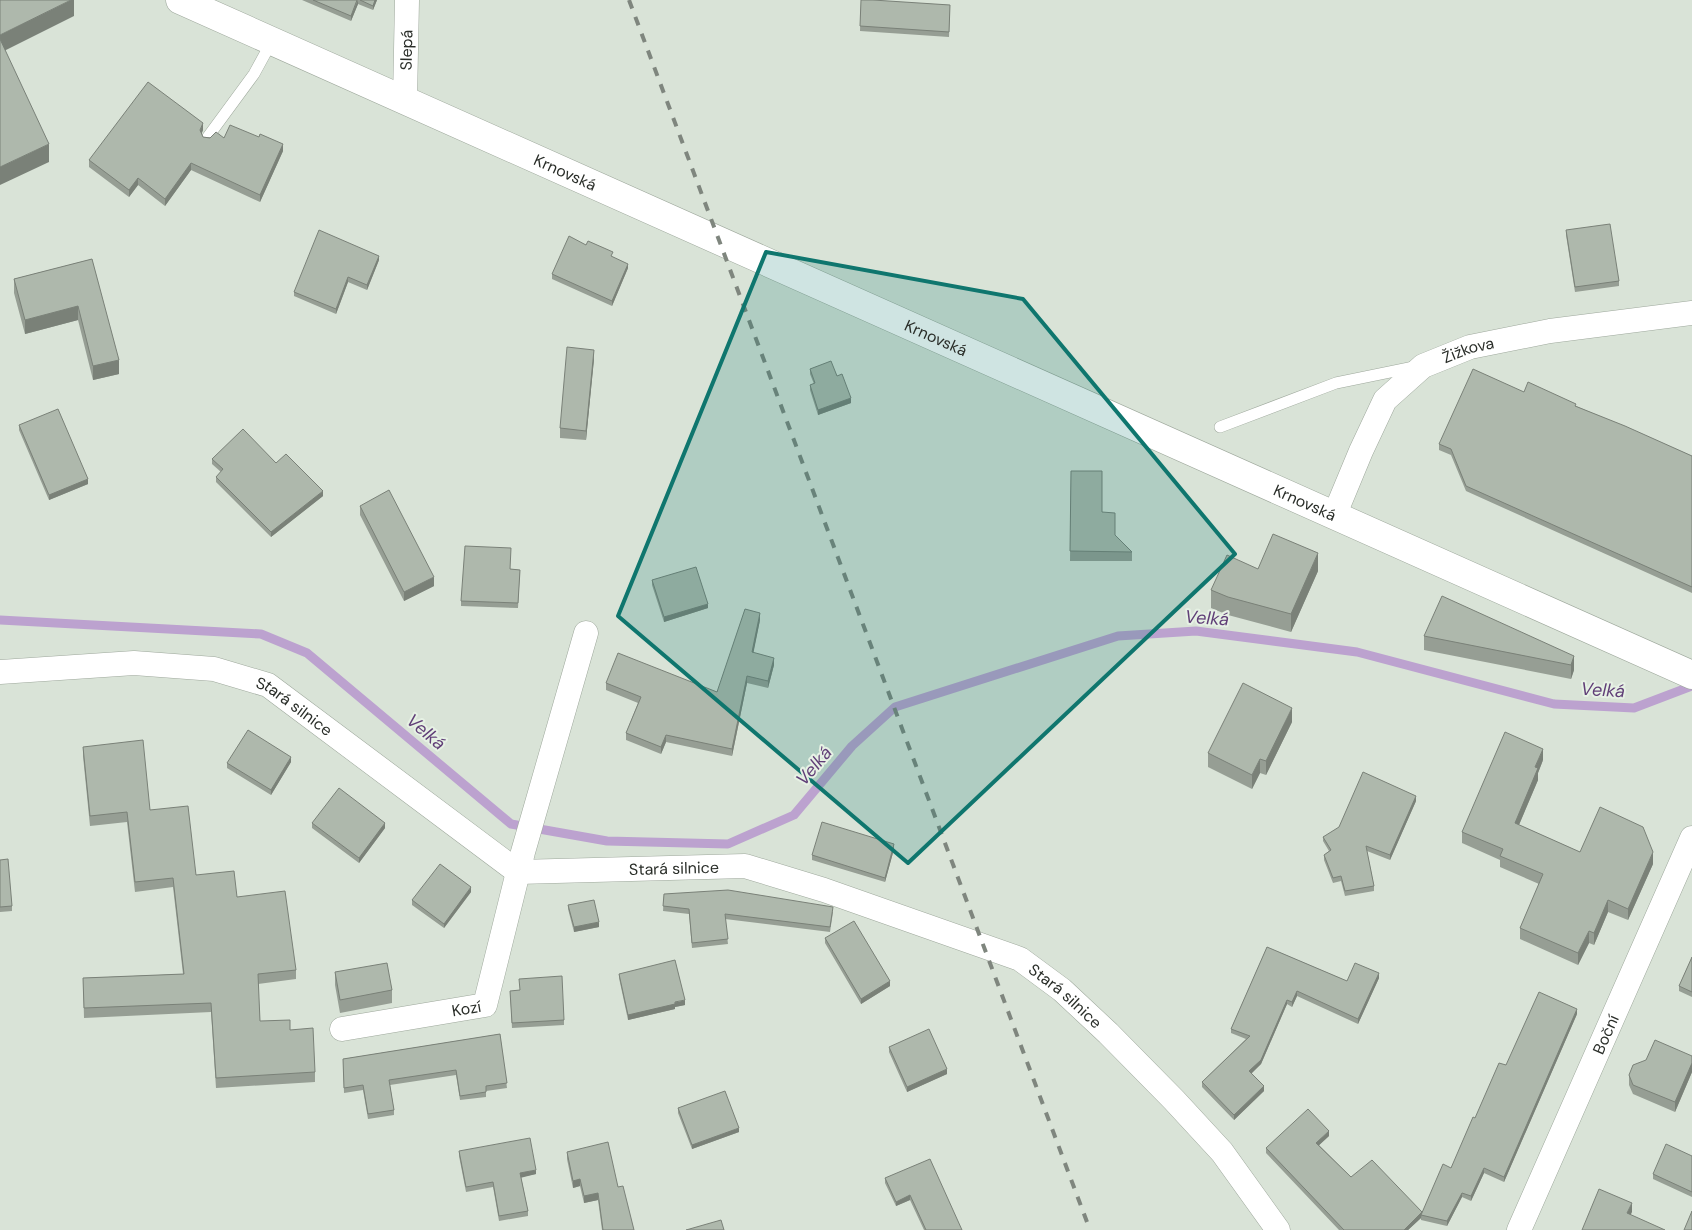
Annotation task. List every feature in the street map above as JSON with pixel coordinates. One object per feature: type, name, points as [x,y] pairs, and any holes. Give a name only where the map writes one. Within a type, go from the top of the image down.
[{"type":"main road","name":"Krnovská","points":[[180,0],[1692,675]]},
{"type":"street","name":"Slepá","points":[[405,100],[407,0]]},
{"type":"street","name":"Žižkova","points":[[1334,516],[1385,400],[1423,366],[1470,347],[1550,331],[1692,313]]},
{"type":"street","points":[[521,862],[586,634]]},
{"type":"street","name":"Stará silnice","points":[[0,672],[134,663],[214,669],[268,685],[521,862],[745,866],[824,890],[1020,959],[1062,990],[1108,1033],[1174,1100],[1222,1152],[1278,1230]]},
{"type":"street","name":"Boční","points":[[1519,1230],[1692,838]]},
{"type":"street","name":"Kozí","points":[[342,1029],[485,1005],[521,862]]},
{"type":"lane","points":[[207,138],[254,74],[272,41]]},
{"type":"lane","points":[[1220,427],[1336,383],[1423,366]]},
{"type":"highlighted area","points":[[766,252],[1023,299],[1235,554],[908,863],[618,616]]},
{"type":"building","points":[[0,0],[71,0],[0,35]]},
{"type":"building","points":[[313,0],[357,0],[351,16]]},
{"type":"building","points":[[360,0],[375,0],[373,6]]},
{"type":"building","points":[[861,0],[950,5],[949,32],[860,26]]},
{"type":"building","points":[[0,39],[49,144],[0,167]]},
{"type":"building","points":[[148,82],[203,123],[200,130],[203,137],[210,138],[216,132],[224,138],[230,125],[259,137],[260,134],[283,144],[260,195],[191,163],[165,199],[138,178],[129,190],[89,160]]},
{"type":"building","points":[[1610,224],[1619,281],[1575,287],[1566,230]]},
{"type":"building","points":[[319,230],[379,256],[367,285],[348,277],[336,309],[294,292]]},
{"type":"building","points":[[569,236],[586,245],[588,241],[613,252],[611,256],[628,264],[612,301],[552,274]]},
{"type":"building","points":[[92,259],[119,360],[93,366],[78,306],[25,320],[14,279]]},
{"type":"building","points":[[567,347],[594,350],[586,431],[560,428]]},
{"type":"building","points":[[831,361],[837,376],[842,374],[851,398],[818,410],[810,385],[815,383],[810,369]]},
{"type":"building","points":[[1473,369],[1524,392],[1528,382],[1576,404],[1575,406],[1692,456],[1692,587],[1466,486],[1451,449],[1439,444]]},
{"type":"building","points":[[58,409],[88,479],[49,495],[19,425]]},
{"type":"building","points":[[243,429],[276,463],[286,454],[323,491],[271,532],[216,477],[223,469],[212,459]]},
{"type":"building","points":[[1071,471],[1102,471],[1102,512],[1115,513],[1115,535],[1132,552],[1070,551]]},
{"type":"building","points":[[389,490],[434,577],[404,592],[360,506]]},
{"type":"building","points":[[1273,534],[1318,553],[1291,614],[1228,597],[1211,590],[1227,555],[1258,569]]},
{"type":"building","points":[[465,546],[511,548],[510,569],[520,570],[518,603],[461,601]]},
{"type":"building","points":[[696,567],[708,604],[664,617],[652,580]]},
{"type":"building","points":[[1442,596],[1574,656],[1571,665],[1424,636]]},
{"type":"building","points":[[745,609],[760,613],[752,652],[774,658],[768,681],[747,676],[732,749],[666,735],[661,747],[626,733],[641,697],[606,683],[618,653],[717,692]]},
{"type":"building","points":[[1243,683],[1292,708],[1266,761],[1260,759],[1252,775],[1208,753]]},
{"type":"building","points":[[248,730],[291,757],[271,790],[227,763]]},
{"type":"building","points":[[1505,732],[1543,749],[1535,767],[1538,768],[1515,823],[1580,852],[1600,807],[1643,827],[1653,852],[1628,909],[1608,900],[1594,933],[1589,931],[1578,953],[1520,928],[1543,874],[1500,856],[1503,849],[1462,832]]},
{"type":"building","points":[[143,740],[150,810],[188,806],[196,875],[234,871],[237,897],[285,891],[296,970],[258,974],[260,1021],[290,1020],[290,1030],[313,1028],[315,1072],[216,1078],[211,1003],[84,1008],[83,978],[184,974],[173,878],[135,882],[127,812],[90,816],[83,747]]},
{"type":"building","points":[[1363,772],[1416,796],[1390,855],[1366,846],[1374,886],[1345,891],[1341,876],[1333,878],[1324,855],[1331,850],[1323,837],[1339,827]]},
{"type":"building","points":[[339,788],[385,823],[359,858],[312,823]]},
{"type":"building","points":[[822,822],[894,844],[885,878],[812,855]]},
{"type":"building","points":[[8,859],[12,906],[0,907],[0,860]]},
{"type":"building","points":[[440,864],[471,887],[444,924],[412,900]]},
{"type":"building","points":[[728,890],[833,907],[830,927],[725,914],[728,939],[692,943],[689,909],[663,906],[664,894]]},
{"type":"building","points":[[594,900],[599,922],[574,927],[568,905]]},
{"type":"building","points":[[854,921],[890,981],[861,999],[825,938]]},
{"type":"building","points":[[1267,947],[1347,981],[1355,963],[1379,973],[1358,1019],[1297,991],[1292,1002],[1287,1000],[1261,1060],[1249,1071],[1264,1086],[1234,1115],[1202,1082],[1250,1036],[1231,1029]]},
{"type":"building","points":[[1692,957],[1692,992],[1679,986]]},
{"type":"building","points":[[675,960],[685,1000],[628,1015],[619,974]]},
{"type":"building","points":[[387,963],[392,990],[340,1000],[335,972]]},
{"type":"building","points":[[562,976],[564,1020],[512,1023],[510,991],[520,990],[519,979]]},
{"type":"building","points":[[1539,992],[1577,1009],[1504,1177],[1484,1168],[1471,1196],[1462,1193],[1447,1221],[1421,1215],[1443,1164],[1451,1168],[1499,1063],[1506,1065]]},
{"type":"building","points":[[929,1029],[947,1069],[907,1087],[889,1047]]},
{"type":"building","points":[[500,1034],[507,1083],[486,1086],[486,1092],[460,1096],[456,1070],[389,1080],[394,1110],[368,1114],[363,1085],[344,1088],[343,1059]]},
{"type":"building","points":[[1655,1040],[1692,1056],[1692,1063],[1675,1102],[1633,1085],[1629,1075],[1633,1065],[1646,1060]]},
{"type":"building","points":[[725,1091],[739,1128],[692,1145],[678,1108]]},
{"type":"building","points":[[1308,1109],[1329,1131],[1316,1143],[1351,1177],[1372,1160],[1422,1212],[1404,1230],[1344,1230],[1266,1148]]},
{"type":"building","points":[[530,1138],[536,1170],[520,1173],[528,1211],[499,1216],[493,1182],[466,1187],[459,1151]]},
{"type":"building","points":[[608,1142],[618,1187],[623,1186],[634,1230],[603,1230],[598,1193],[584,1196],[580,1179],[573,1181],[567,1152]]},
{"type":"building","points":[[1666,1144],[1692,1156],[1692,1192],[1653,1174]]},
{"type":"building","points":[[930,1159],[962,1230],[926,1230],[910,1195],[896,1202],[885,1178]]},
{"type":"building","points":[[1599,1189],[1632,1203],[1627,1213],[1665,1230],[1582,1230]]},
{"type":"building","points":[[1692,1211],[1692,1230],[1684,1230]]},
{"type":"building","points":[[721,1220],[724,1230],[686,1230]]},
{"type":"waterway","name":"Velká","points":[[0,620],[261,634],[307,653],[511,824],[607,841],[728,844],[794,815],[852,746],[895,707],[1118,636],[1196,631],[1357,652],[1554,704],[1634,708],[1692,686]]},
{"type":"railway","points":[[629,0],[1090,1230]]}]
